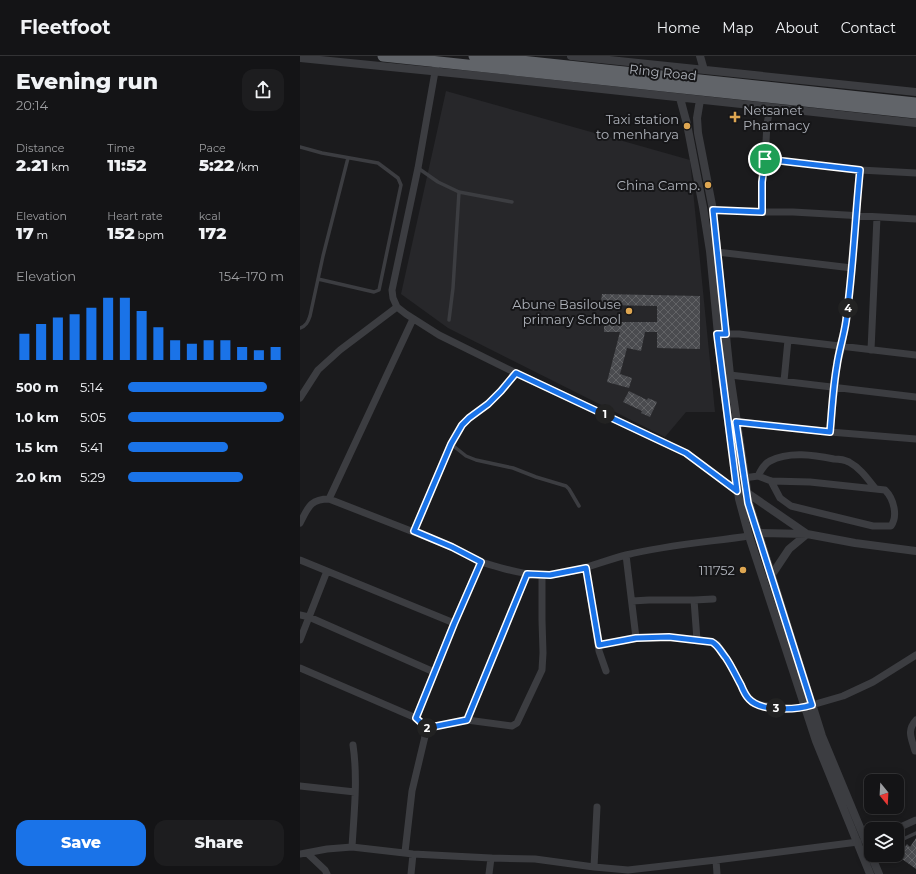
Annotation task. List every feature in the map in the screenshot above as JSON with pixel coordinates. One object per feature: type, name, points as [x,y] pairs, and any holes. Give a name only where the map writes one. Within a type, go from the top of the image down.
[{"type":"highway","name":"Ring Road","points":[[383,56],[436,67],[916,113]]},
{"type":"highway","name":"Ring Road","points":[[474,56],[916,103]]},
{"type":"street","points":[[570,56],[608,58],[704,70],[916,92]]},
{"type":"street","points":[[700,56],[704,70]]},
{"type":"street","points":[[300,58],[436,67],[680,98],[916,123]]},
{"type":"street","points":[[436,67],[418,168],[392,290],[393,298],[397,307],[439,335],[686,453],[737,491],[746,492],[807,534]]},
{"type":"street","points":[[680,98],[687,124],[710,251],[721,334],[737,491],[749,536],[808,706]]},
{"type":"street","points":[[700,100],[697,118],[698,133],[713,210],[717,252],[721,334],[730,375],[746,492],[808,706],[816,741],[864,840]]},
{"type":"street","points":[[762,212],[762,182],[767,124],[770,108]]},
{"type":"street","points":[[765,159],[860,170],[916,174]]},
{"type":"street","points":[[830,432],[834,386],[842,346],[852,268],[860,170]]},
{"type":"street","points":[[713,210],[793,212],[916,219]]},
{"type":"street","points":[[871,350],[877,217]]},
{"type":"street","points":[[717,252],[852,268]]},
{"type":"street","points":[[300,398],[318,370],[340,350],[397,307]]},
{"type":"street","points":[[329,499],[413,319]]},
{"type":"street","points":[[721,334],[739,334],[916,355]]},
{"type":"street","points":[[784,381],[788,340]]},
{"type":"street","points":[[414,531],[451,444],[465,421],[488,404],[516,373]]},
{"type":"street","points":[[730,375],[834,386],[916,397]]},
{"type":"street","points":[[736,422],[916,439]]},
{"type":"street","points":[[758,476],[764,466],[770,461],[784,457],[802,455],[819,456],[847,461],[861,470],[875,488]]},
{"type":"street","points":[[744,478],[758,476],[771,481],[810,482],[885,490],[889,494],[895,514],[894,522],[891,526],[873,526],[791,506],[780,498],[771,481]]},
{"type":"street","points":[[300,523],[309,507],[314,502],[320,499],[329,499],[414,531],[452,547],[481,562],[527,574],[542,575],[559,574],[586,568],[626,555],[665,547],[749,536]]},
{"type":"street","points":[[758,533],[807,534],[855,543],[916,551]]},
{"type":"street","points":[[771,576],[789,548],[807,534]]},
{"type":"street","points":[[626,555],[636,638]]},
{"type":"street","points":[[300,560],[454,624]]},
{"type":"street","points":[[416,718],[481,562]]},
{"type":"street","points":[[586,568],[602,662],[606,671]]},
{"type":"street","points":[[300,640],[327,571]]},
{"type":"street","points":[[467,720],[527,574]]},
{"type":"street","points":[[427,728],[467,720],[512,726],[517,723],[542,670],[542,575]]},
{"type":"street","points":[[632,601],[712,599]]},
{"type":"street","points":[[694,600],[697,640]]},
{"type":"street","points":[[300,615],[310,617],[434,672]]},
{"type":"street","points":[[599,645],[636,638],[669,637],[712,642],[716,644],[732,667],[748,698],[761,705],[794,709],[843,696],[873,682],[915,658]]},
{"type":"street","points":[[300,668],[416,718],[427,728]]},
{"type":"street","points":[[915,752],[910,728],[916,720]]},
{"type":"street","points":[[404,852],[412,791],[427,728]]},
{"type":"street","points":[[352,847],[356,792],[356,762],[353,746]]},
{"type":"street","points":[[300,786],[356,792]]},
{"type":"street","points":[[594,867],[597,807]]},
{"type":"street","points":[[904,825],[916,820]]},
{"type":"street","points":[[304,854],[327,849],[352,847],[413,854],[535,859],[594,867],[615,872],[864,842]]},
{"type":"street","points":[[304,854],[325,870],[327,874]]},
{"type":"street","points":[[411,874],[413,854]]},
{"type":"street","points":[[489,874],[491,858]]},
{"type":"street","points":[[716,860],[717,874]]},
{"type":"street","points":[[868,862],[870,874]]},
{"type":"street","points":[[874,862],[879,874]]},
{"type":"lane","points":[[300,147],[378,163],[398,178],[402,185],[380,290],[374,292],[318,279]]},
{"type":"lane","points":[[300,328],[308,323],[310,316],[348,158]]},
{"type":"lane","points":[[418,168],[438,182],[459,192],[512,202]]},
{"type":"lane","points":[[449,320],[453,288],[459,192]]},
{"type":"lane","points":[[451,444],[466,456],[476,460],[513,468],[566,486],[579,506]]},
{"type":"lane","points":[[904,839],[916,833]]},
{"type":"shaded area","points":[[446,91],[690,160],[715,412],[686,412],[665,437],[448,328],[401,294]]},
{"type":"building","points":[[602,294],[700,296],[700,349],[657,348],[657,332],[645,332],[641,351],[627,348],[620,374],[632,378],[629,388],[607,382],[620,332],[604,332],[604,322],[657,322],[657,306],[605,305],[605,302],[601,302]]},
{"type":"building","points":[[629,391],[647,400],[648,398],[657,402],[650,417],[641,413],[642,411],[623,402]]},
{"type":"building","points":[[916,838],[916,869],[904,860],[904,848],[907,844],[910,847]]},
{"type":"place","name":"Netsanet Pharmacy","points":[[735,117]]},
{"type":"place","name":"Taxi station to menharya","points":[[687,126]]},
{"type":"place","name":"China Camp.","points":[[708,185]]},
{"type":"place","name":"Abune Basilouse primary School","points":[[629,311]]},
{"type":"place","name":"111752","points":[[743,570]]},
{"type":"route","points":[[765,159],[860,170],[855,241],[846,320],[834,386],[830,432],[736,422],[748,503],[812,705],[794,709],[761,705],[753,702],[748,698],[732,667],[716,644],[712,642],[669,637],[636,638],[599,645],[586,568],[550,575],[527,574],[467,720],[427,728],[416,718],[481,562],[452,547],[414,531],[451,444],[462,425],[488,404],[516,373],[686,453],[737,491],[717,334],[726,334],[713,210],[762,212],[762,182],[765,159]]}]
